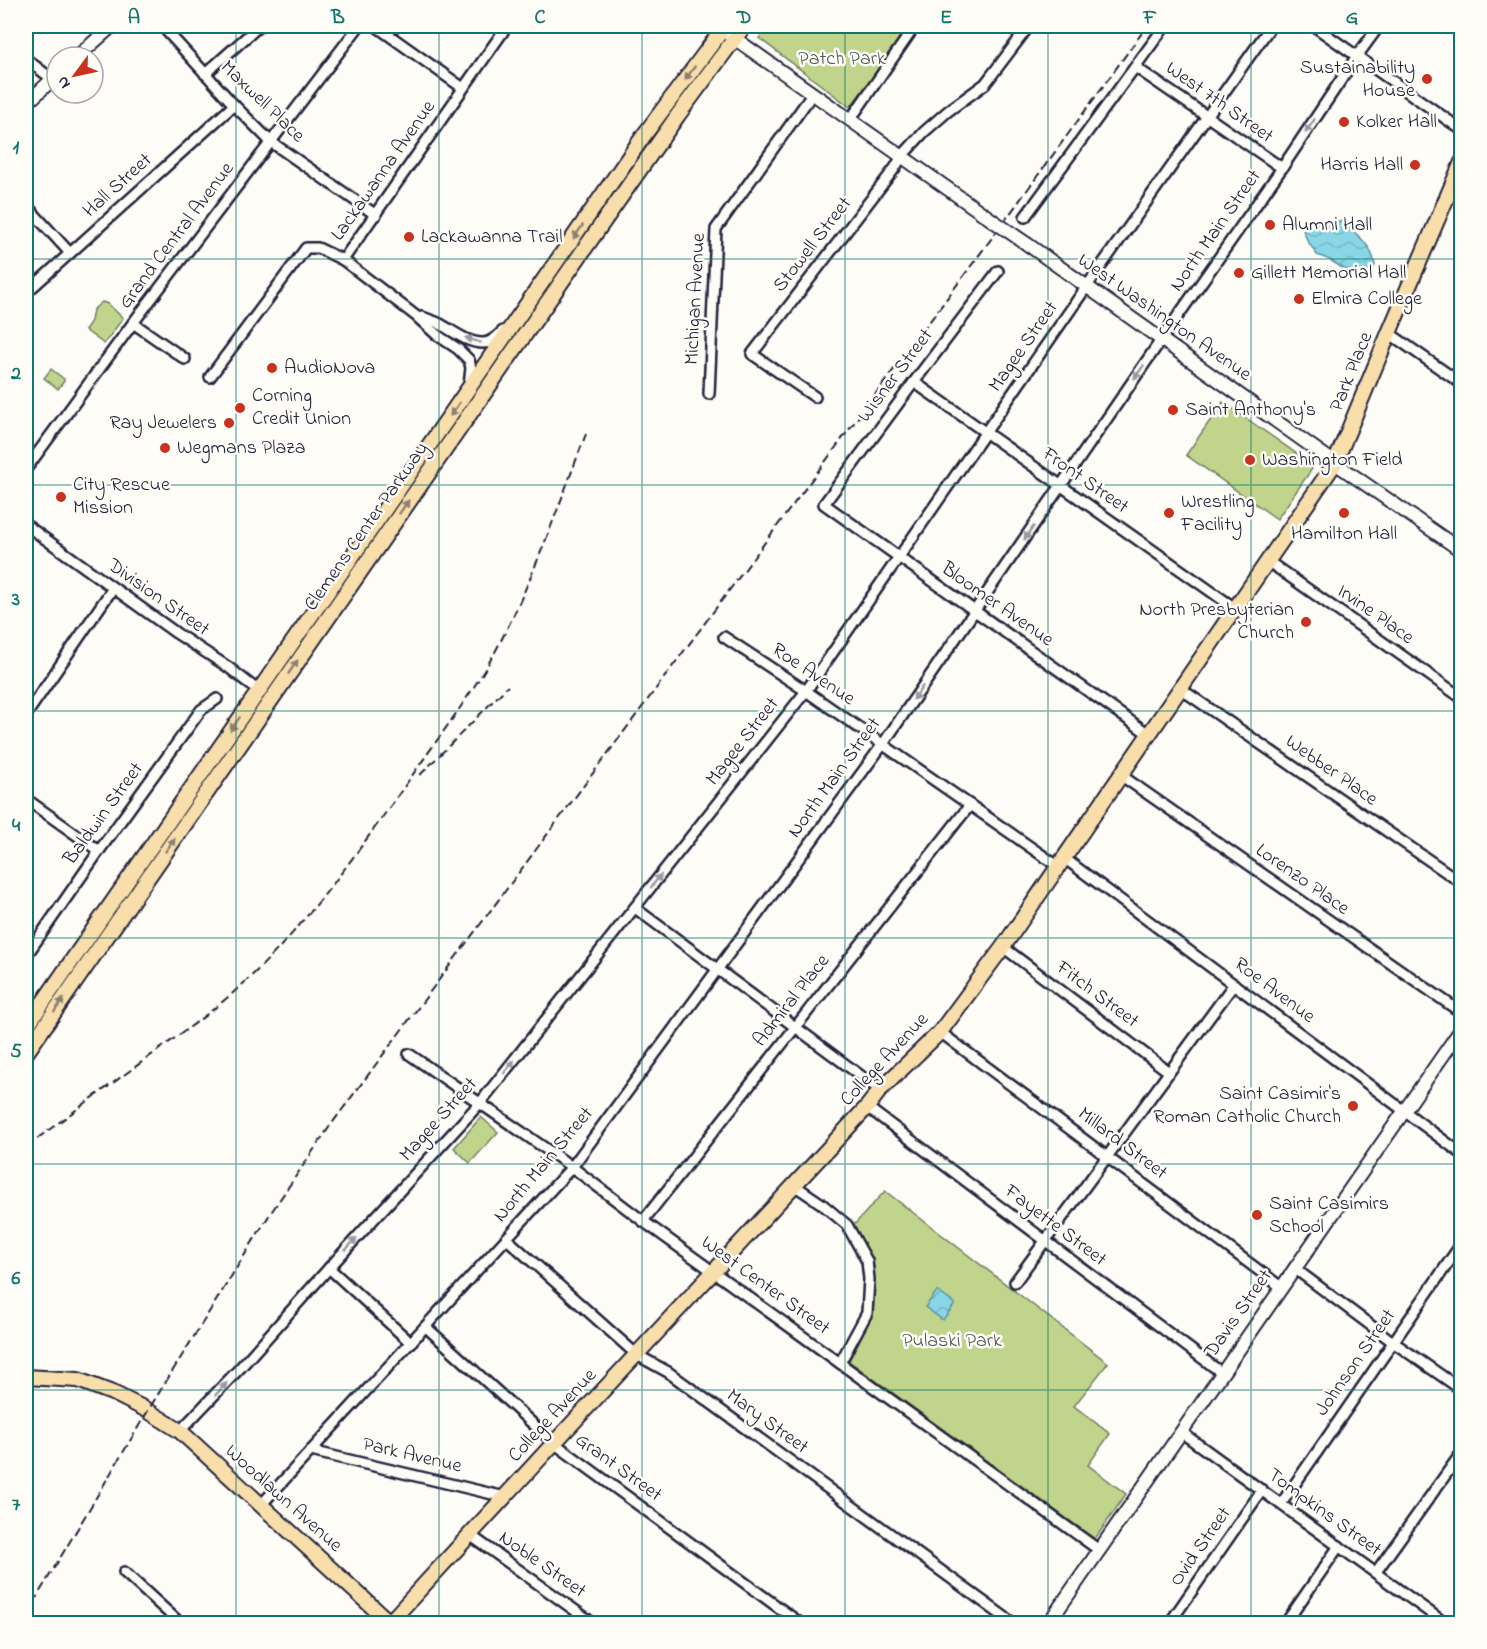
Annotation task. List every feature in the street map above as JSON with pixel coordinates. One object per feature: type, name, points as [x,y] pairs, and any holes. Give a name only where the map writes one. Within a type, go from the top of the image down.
[{"type":"main road","name":"Clemens Center Parkway","points":[[26,1053],[265,696],[678,115],[744,26]]},
{"type":"main road","name":"Clemens Center Parkway","points":[[26,1027],[244,711],[265,696],[359,546],[721,27]]},
{"type":"main road","name":"Park Place","points":[[1335,463],[1461,162]]},
{"type":"main road","name":"College Avenue","points":[[390,1623],[867,1107],[880,1090],[940,1032],[1003,947],[1122,776],[1335,463]]},
{"type":"main road","name":"Woodlawn Avenue","points":[[26,1377],[78,1380],[115,1394],[145,1409],[180,1431],[390,1623]]},
{"type":"street","points":[[91,45],[112,26]]},
{"type":"street","name":"Maxwell Place","points":[[162,26],[271,142],[376,214]]},
{"type":"street","points":[[205,74],[259,26]]},
{"type":"street","name":"Grand Central Avenue","points":[[26,469],[133,323],[359,26]]},
{"type":"street","points":[[376,26],[463,88]]},
{"type":"street","name":"Lackawanna Avenue","points":[[210,376],[306,248],[318,248],[343,260],[507,26]]},
{"type":"street","points":[[850,120],[915,26]]},
{"type":"street","name":"Stowell Street","points":[[814,397],[752,354],[902,156],[940,118],[985,84],[1029,26]]},
{"type":"street","points":[[1024,217],[1165,26]]},
{"type":"street","name":"Magee Street","points":[[180,1431],[480,1103],[806,692],[1087,286],[1271,26]]},
{"type":"street","points":[[1314,26],[1461,130]]},
{"type":"street","name":"North Main Street","points":[[261,1505],[572,1167],[883,744],[1379,26]]},
{"type":"street","name":"West Washington Avenue","points":[[721,27],[1461,550]]},
{"type":"street","points":[[26,59],[45,71]]},
{"type":"street","name":"West 7th Street","points":[[1135,67],[1282,168]]},
{"type":"street","points":[[26,104],[45,86]]},
{"type":"street","name":"Michigan Avenue","points":[[709,394],[716,229],[813,93]]},
{"type":"street","name":"Hall Street","points":[[26,293],[234,105]]},
{"type":"street","points":[[26,205],[70,253]]},
{"type":"street","points":[[343,260],[469,360],[471,368],[468,390]]},
{"type":"street","name":"Wisner Street","points":[[824,504],[998,271]]},
{"type":"street","points":[[416,316],[439,323],[473,342],[485,344],[493,340],[520,315]]},
{"type":"street","points":[[133,323],[185,359]]},
{"type":"street","points":[[1389,333],[1461,384]]},
{"type":"street","name":"Front Street","points":[[914,382],[1236,609]]},
{"type":"street","name":"Bloomer Avenue","points":[[824,504],[1150,735]]},
{"type":"street","name":"Division Street","points":[[26,525],[176,633],[228,667],[265,696]]},
{"type":"street","name":"Irvine Place","points":[[1269,562],[1461,698]]},
{"type":"street","points":[[26,715],[113,588]]},
{"type":"street","name":"Roe Avenue","points":[[724,638],[970,805],[1061,863],[1234,984],[1461,1154]]},
{"type":"street","name":"Webber Place","points":[[1181,689],[1461,883]]},
{"type":"street","name":"Baldwin Street","points":[[26,956],[201,711],[217,699]]},
{"type":"street","name":"Lorenzo Place","points":[[1122,776],[1461,1013]]},
{"type":"street","points":[[26,799],[99,851]]},
{"type":"street","name":"Admiral Place","points":[[643,1221],[970,805]]},
{"type":"street","points":[[634,908],[880,1090]]},
{"type":"street","name":"Fitch Street","points":[[1003,947],[1169,1072]]},
{"type":"street","points":[[1015,1282],[1234,984]]},
{"type":"street","name":"Davis Street","points":[[1048,1623],[1461,1028]]},
{"type":"street","name":"Millard Street","points":[[940,1032],[1281,1287]]},
{"type":"street","name":"West Center Street","points":[[409,1053],[572,1167],[643,1221],[1099,1550]]},
{"type":"street","name":"Fayette Street","points":[[867,1107],[1222,1373]]},
{"type":"street","points":[[794,1185],[847,1225],[867,1261],[869,1279],[867,1313],[840,1363]]},
{"type":"street","name":"Mary Street","points":[[507,1239],[637,1354],[677,1379],[1014,1623]]},
{"type":"street","name":"Johnson Street","points":[[1281,1504],[1461,1243]]},
{"type":"street","points":[[329,1268],[411,1343]]},
{"type":"street","points":[[1294,1268],[1461,1390]]},
{"type":"street","name":"Grant Street","points":[[426,1327],[554,1443],[801,1623]]},
{"type":"street","name":"Tompkins Street","points":[[1181,1431],[1446,1623]]},
{"type":"street","name":"Park Avenue","points":[[311,1450],[505,1497]]},
{"type":"street","points":[[1376,1572],[1461,1452]]},
{"type":"street","name":"Ovid Street","points":[[1169,1623],[1262,1490]]},
{"type":"street","name":"Noble Street","points":[[470,1535],[594,1623]]},
{"type":"street","points":[[1285,1623],[1339,1546]]},
{"type":"street","points":[[124,1572],[181,1623]]},
{"type":"green space","name":"Patch Park","points":[[768,26],[912,26],[850,107],[759,38]]},
{"type":"green space","points":[[102,302],[108,304],[123,318],[104,344],[85,330],[91,321],[93,310]]},
{"type":"green space","points":[[51,369],[64,379],[58,389],[44,378]]},
{"type":"green space","name":"Washington Field","points":[[1223,402],[1314,466],[1277,519],[1186,455]]},
{"type":"green space","points":[[481,1117],[498,1132],[470,1163],[454,1148]]},
{"type":"green space","name":"Pulaski Park","points":[[885,1191],[1108,1363],[1074,1406],[1110,1434],[1088,1465],[1126,1494],[1095,1539],[849,1361],[871,1317],[874,1267],[853,1226]]},
{"type":"water","points":[[1340,221],[1358,235],[1371,252],[1375,266],[1371,270],[1356,272],[1344,269],[1317,255],[1303,230],[1313,224]]},
{"type":"water","points":[[937,1291],[955,1304],[943,1320],[925,1307]]},
{"type":"railway","points":[[26,1615],[152,1404],[270,1214],[330,1126],[1009,215],[1147,26]]},
{"type":"railway","points":[[26,1147],[224,1000],[260,968],[328,891],[454,717],[495,652],[533,572],[586,434]]},
{"type":"railway","points":[[420,775],[508,686]]},
{"type":"place","name":"Sustainability House","points":[[1427,79]]},
{"type":"place","name":"Kolker Hall","points":[[1344,122]]},
{"type":"place","name":"Harris Hall","points":[[1415,165]]},
{"type":"place","name":"Alumni Hall","points":[[1270,225]]},
{"type":"place","name":"Lackawanna Trail","points":[[409,237]]},
{"type":"place","name":"Gillett Memorial Hall","points":[[1239,273]]},
{"type":"place","name":"Elmira College","points":[[1299,299]]},
{"type":"place","name":"AudioNova","points":[[272,368]]},
{"type":"place","name":"Corning Credit Union","points":[[240,408]]},
{"type":"place","name":"Saint Anthony's","points":[[1173,410]]},
{"type":"place","name":"Ray Jewelers","points":[[229,423]]},
{"type":"place","name":"Wegmans Plaza","points":[[165,448]]},
{"type":"place","name":"Washington Field","points":[[1250,460]]},
{"type":"place","name":"City Rescue Mission","points":[[61,497]]},
{"type":"place","name":"Wrestling Facility","points":[[1169,513]]},
{"type":"place","name":"Hamilton Hall","points":[[1344,513]]},
{"type":"place","name":"North Presbyterian Church","points":[[1306,622]]},
{"type":"place","name":"Saint Casimir's Roman Catholic Church","points":[[1353,1106]]},
{"type":"place","name":"Saint Casimirs School","points":[[1257,1215]]}]
